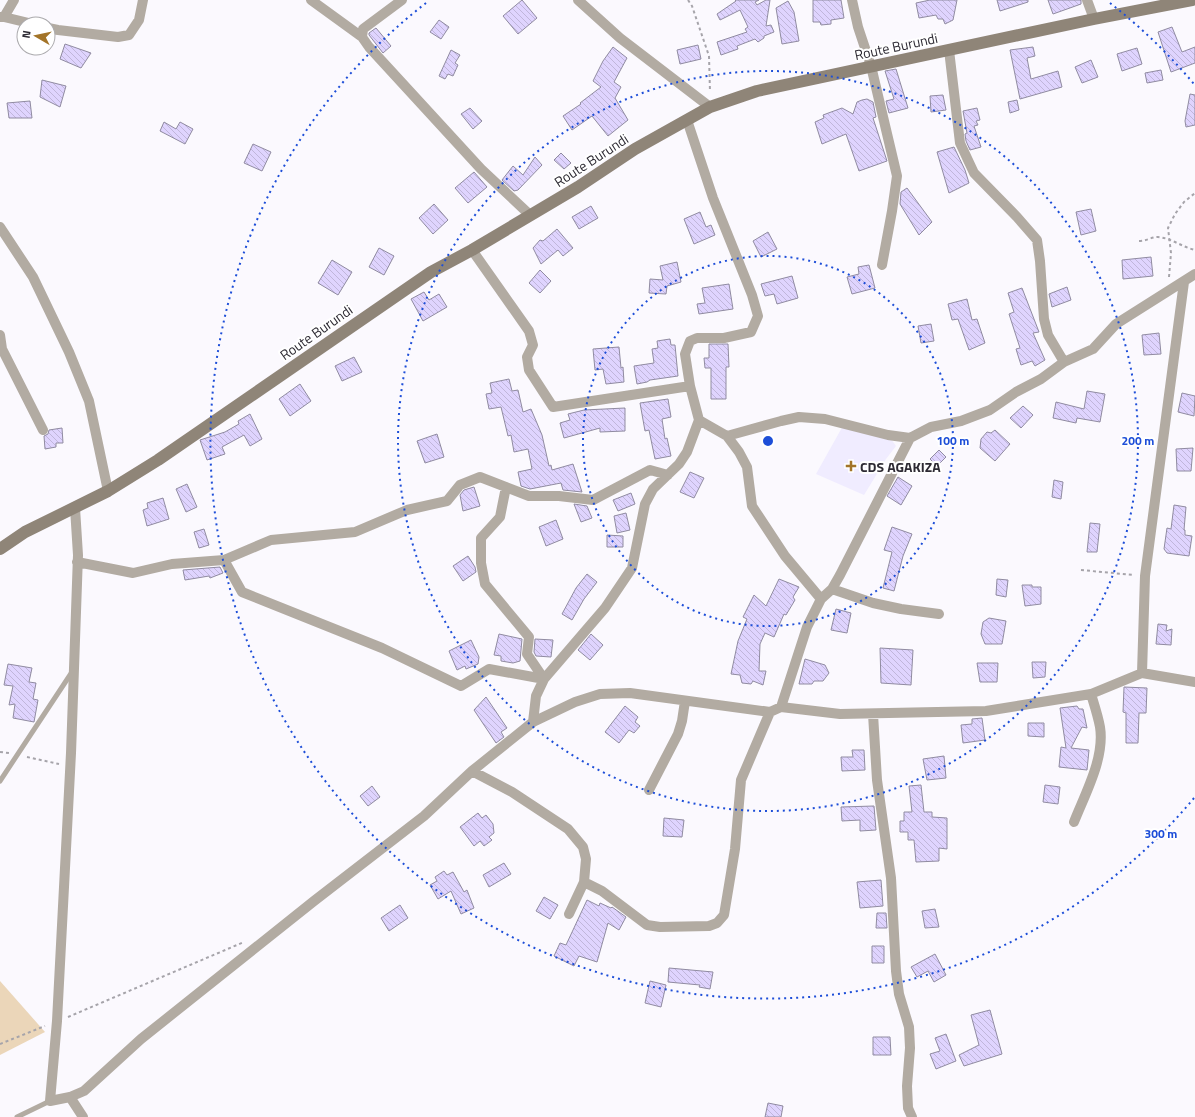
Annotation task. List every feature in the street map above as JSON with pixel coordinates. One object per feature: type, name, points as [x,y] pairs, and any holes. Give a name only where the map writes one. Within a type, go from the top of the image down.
[{"type":"main road","name":"Route Burundi","points":[[0,549],[25,532],[108,491],[158,460],[431,272],[472,250],[578,186],[635,149],[710,107],[757,91],[1094,19],[1192,0]]},
{"type":"street","points":[[14,0],[2,17],[16,20]]},
{"type":"street","points":[[56,30],[118,37],[129,35],[139,20],[143,0]]},
{"type":"street","points":[[311,0],[362,37],[369,47],[480,169],[530,215]]},
{"type":"street","points":[[362,37],[363,30],[402,0]]},
{"type":"street","points":[[578,0],[620,38],[710,107]]},
{"type":"street","points":[[852,0],[858,27],[871,66],[897,176],[882,265]]},
{"type":"street","points":[[1087,0],[1094,19]]},
{"type":"street","points":[[949,50],[960,143],[974,173],[1037,240],[1044,319],[1048,335],[1064,362]]},
{"type":"street","points":[[533,722],[536,696],[544,679],[605,608],[632,568],[644,504],[653,489],[680,464],[687,452],[699,420],[690,386],[685,354],[690,341],[697,338],[724,338],[751,332],[758,316],[752,295],[713,198],[687,120]]},
{"type":"street","points":[[0,227],[3,240],[33,277],[69,352],[89,401],[108,491]]},
{"type":"street","points":[[472,250],[529,331],[533,345],[527,357],[529,370],[553,407],[690,386]]},
{"type":"street","points":[[781,707],[807,627],[821,599],[832,589],[840,575],[910,438],[931,427],[961,421],[990,410],[1016,392],[1041,379],[1064,362],[1093,349],[1116,324],[1195,274]]},
{"type":"street","points":[[1142,672],[1145,576],[1184,282]]},
{"type":"street","points":[[0,335],[2,350],[43,430]]},
{"type":"street","points":[[727,436],[780,421],[799,418],[825,419],[888,435],[910,438]]},
{"type":"street","points":[[699,420],[727,436],[739,452],[747,467],[752,506],[785,556],[821,599]]},
{"type":"street","points":[[77,562],[133,573],[172,564],[224,560],[271,540],[354,532],[407,510],[447,501],[460,485],[480,477],[529,496],[559,496],[593,500],[650,470],[668,475]]},
{"type":"street","points":[[506,487],[500,517],[481,538],[481,563],[485,584],[529,637],[527,654],[544,679]]},
{"type":"street","points":[[75,508],[77,562],[70,767],[57,1021],[50,1101],[70,1097],[84,1091],[141,1039],[314,901],[424,816],[472,771],[533,722],[575,702],[600,694],[630,693],[770,712],[781,707],[840,714],[986,711],[1091,694],[1142,672],[1195,682]]},
{"type":"street","points":[[224,560],[242,592],[382,648],[461,686],[489,669],[544,679]]},
{"type":"street","points":[[832,589],[873,603],[939,614]]},
{"type":"street","points":[[1074,822],[1096,768],[1100,750],[1100,728],[1091,694]]},
{"type":"street","points":[[649,790],[678,734],[682,721],[685,701]]},
{"type":"street","points":[[584,882],[602,891],[647,925],[660,927],[687,927],[709,926],[717,923],[724,915],[729,886],[735,849],[741,780],[770,712]]},
{"type":"street","points":[[873,714],[877,780],[891,878],[896,971],[899,994],[909,1027],[910,1048],[907,1086],[908,1108],[912,1117]]},
{"type":"street","points":[[472,771],[512,792],[568,829],[583,847],[586,859],[584,882],[570,914]]},
{"type":"street","points":[[70,1097],[84,1117]]},
{"type":"lane","points":[[0,781],[74,669]]},
{"type":"lane","points":[[17,1117],[50,1101]]},
{"type":"path","points":[[688,0],[692,6],[709,56],[710,107]]},
{"type":"path","points":[[1169,278],[1171,253],[1168,228],[1175,214],[1184,202],[1195,193]]},
{"type":"path","points":[[1139,241],[1146,241],[1156,237],[1169,240],[1195,250]]},
{"type":"path","points":[[1081,570],[1145,576]]},
{"type":"path","points":[[0,752],[70,767]]},
{"type":"path","points":[[0,1044],[247,940]]},
{"type":"shaded area","name":"CDS AGAKIZA","points":[[844,424],[888,435],[896,446],[886,459],[864,495],[816,474]]},
{"type":"shaded area","points":[[0,981],[45,1032],[0,1055]]},
{"type":"building","points":[[522,0],[537,18],[518,34],[503,16]]},
{"type":"building","points":[[735,0],[759,0],[755,2],[757,5],[766,0],[770,0],[766,26],[771,25],[774,32],[764,36],[764,38],[758,42],[755,39],[737,46],[738,49],[721,55],[717,42],[747,32],[745,29],[748,27],[740,10],[720,20],[717,14],[736,1]]},
{"type":"building","points":[[813,0],[841,0],[844,18],[831,20],[831,24],[821,25],[820,22],[813,22]]},
{"type":"building","points":[[930,0],[957,0],[953,20],[945,24],[943,19],[938,19],[936,15],[919,18],[916,3]]},
{"type":"building","points":[[997,0],[1028,0],[1028,2],[1000,11]]},
{"type":"building","points":[[1048,0],[1081,0],[1081,4],[1053,14]]},
{"type":"building","points":[[788,1],[794,12],[799,41],[782,44],[776,8]]},
{"type":"building","points":[[439,20],[449,27],[441,39],[430,32]]},
{"type":"building","points":[[1172,27],[1182,52],[1195,47],[1195,63],[1171,72],[1158,32]]},
{"type":"building","points":[[376,28],[391,46],[383,53],[369,35],[369,33]]},
{"type":"building","points":[[65,44],[91,53],[81,68],[60,59]]},
{"type":"building","points":[[698,45],[701,59],[680,64],[677,50]]},
{"type":"building","points":[[613,47],[627,58],[614,82],[621,87],[615,98],[628,120],[608,136],[592,116],[572,130],[563,116],[581,104],[580,103],[601,87],[593,81],[603,61]]},
{"type":"building","points":[[1033,47],[1035,56],[1027,58],[1031,79],[1058,71],[1062,87],[1020,99],[1010,50]]},
{"type":"building","points":[[1137,48],[1142,64],[1122,71],[1117,54]]},
{"type":"building","points":[[451,50],[460,55],[455,63],[458,65],[453,76],[448,74],[445,79],[439,76]]},
{"type":"building","points":[[1091,60],[1098,77],[1082,83],[1075,67]]},
{"type":"building","points":[[896,69],[908,108],[889,113],[886,101],[894,99],[885,71]]},
{"type":"building","points":[[1161,70],[1163,80],[1147,83],[1145,73]]},
{"type":"building","points":[[42,80],[66,86],[60,107],[40,97]]},
{"type":"building","points":[[1190,94],[1195,95],[1195,125],[1186,127],[1185,121]]},
{"type":"building","points":[[943,95],[946,110],[931,112],[930,96]]},
{"type":"building","points":[[867,99],[873,102],[876,117],[873,118],[887,161],[859,171],[846,134],[822,144],[815,122],[824,118],[823,115],[842,108],[853,114],[857,102]]},
{"type":"building","points":[[1017,100],[1019,110],[1010,113],[1008,102]]},
{"type":"building","points":[[30,101],[32,118],[9,118],[7,103]]},
{"type":"building","points":[[470,108],[482,121],[473,129],[461,114]]},
{"type":"building","points":[[977,108],[980,120],[976,121],[978,125],[974,126],[981,147],[970,150],[966,141],[965,134],[967,133],[963,111]]},
{"type":"building","points":[[164,122],[176,129],[180,122],[193,129],[185,144],[160,131]]},
{"type":"building","points":[[253,144],[271,152],[262,171],[244,163]]},
{"type":"building","points":[[954,147],[965,170],[969,183],[949,193],[937,152]]},
{"type":"building","points":[[561,153],[571,163],[564,169],[554,160]]},
{"type":"building","points":[[535,157],[542,165],[518,190],[514,191],[502,180],[513,166],[523,175]]},
{"type":"building","points":[[474,172],[487,187],[468,203],[455,188]]},
{"type":"building","points":[[907,188],[932,222],[919,235],[900,204],[901,192]]},
{"type":"building","points":[[434,204],[448,220],[433,234],[419,218]]},
{"type":"building","points":[[591,206],[598,218],[579,229],[572,217]]},
{"type":"building","points":[[1091,209],[1096,231],[1081,235],[1076,212]]},
{"type":"building","points":[[700,212],[706,227],[711,225],[715,235],[694,244],[684,219]]},
{"type":"building","points":[[557,229],[573,248],[563,256],[558,250],[541,264],[533,248],[540,240],[543,241]]},
{"type":"building","points":[[768,232],[777,249],[761,257],[753,241]]},
{"type":"building","points":[[379,248],[394,256],[384,275],[369,267]]},
{"type":"building","points":[[1151,257],[1153,276],[1123,279],[1122,260]]},
{"type":"building","points":[[332,260],[352,272],[338,295],[318,283]]},
{"type":"building","points":[[677,262],[681,282],[667,286],[666,294],[649,293],[650,279],[663,280],[660,266]]},
{"type":"building","points":[[869,265],[875,288],[852,294],[847,277],[859,274],[858,267]]},
{"type":"building","points":[[540,270],[551,281],[540,293],[529,283]]},
{"type":"building","points":[[792,276],[798,298],[777,304],[774,294],[765,296],[761,284]]},
{"type":"building","points":[[729,284],[733,309],[699,314],[697,304],[705,303],[702,288]]},
{"type":"building","points":[[1067,287],[1071,300],[1052,307],[1049,294]]},
{"type":"building","points":[[1022,288],[1039,332],[1033,333],[1045,360],[1035,366],[1032,361],[1021,365],[1016,349],[1020,348],[1009,314],[1014,312],[1008,293]]},
{"type":"building","points":[[424,292],[429,300],[439,294],[447,307],[423,321],[411,299]]},
{"type":"building","points":[[967,299],[972,320],[977,319],[985,343],[969,350],[958,319],[952,320],[948,304]]},
{"type":"building","points":[[931,324],[934,341],[921,343],[918,326]]},
{"type":"building","points":[[1159,333],[1161,354],[1144,355],[1142,335]]},
{"type":"building","points":[[670,339],[671,345],[675,345],[678,376],[650,380],[637,384],[634,366],[654,363],[652,349],[658,348],[657,341]]},
{"type":"building","points":[[709,344],[728,344],[729,367],[726,367],[726,399],[711,399],[711,368],[705,368],[704,358],[709,358]]},
{"type":"building","points":[[619,347],[624,382],[606,384],[603,369],[595,370],[593,349]]},
{"type":"building","points":[[354,357],[362,372],[342,381],[335,366]]},
{"type":"building","points":[[509,379],[512,391],[518,390],[523,412],[531,409],[542,435],[549,466],[551,465],[552,470],[573,464],[582,492],[563,490],[561,483],[530,489],[521,486],[518,472],[532,469],[528,449],[514,452],[511,435],[508,436],[501,407],[489,409],[486,394],[492,393],[490,383]]},
{"type":"building","points":[[300,384],[311,401],[290,416],[279,399]]},
{"type":"building","points":[[1087,391],[1105,394],[1100,422],[1077,418],[1076,423],[1053,418],[1056,402],[1084,409]]},
{"type":"building","points":[[1182,393],[1195,396],[1194,416],[1178,412]]},
{"type":"building","points":[[668,399],[671,417],[662,419],[665,439],[667,438],[671,456],[655,459],[649,430],[645,431],[640,403]]},
{"type":"building","points":[[1023,406],[1033,415],[1021,428],[1010,418]]},
{"type":"building","points":[[625,408],[625,431],[600,432],[600,428],[564,438],[560,423],[570,420],[568,414],[584,410]]},
{"type":"building","points":[[250,414],[262,439],[250,446],[244,435],[222,447],[225,454],[207,460],[200,440],[225,432],[239,424],[238,421]]},
{"type":"building","points":[[62,428],[63,443],[56,443],[56,447],[45,449],[44,436],[48,434],[49,430]]},
{"type":"building","points":[[995,430],[1010,444],[995,461],[980,448],[981,439],[987,432],[991,433]]},
{"type":"building","points":[[437,434],[444,457],[425,463],[417,441]]},
{"type":"building","points":[[1193,448],[1191,471],[1177,471],[1176,449]]},
{"type":"building","points":[[939,450],[946,457],[937,466],[930,459]]},
{"type":"building","points":[[690,472],[704,478],[694,498],[680,492]]},
{"type":"building","points":[[898,477],[912,486],[901,505],[887,496]]},
{"type":"building","points":[[1054,480],[1063,482],[1061,499],[1052,497]]},
{"type":"building","points":[[187,484],[197,507],[186,512],[176,489]]},
{"type":"building","points":[[474,487],[480,506],[463,511],[460,495],[464,490]]},
{"type":"building","points":[[631,493],[635,504],[618,511],[613,500]]},
{"type":"building","points":[[163,498],[169,519],[147,526],[143,510],[148,508],[147,503]]},
{"type":"building","points":[[574,504],[587,506],[592,518],[581,522]]},
{"type":"building","points":[[1174,505],[1186,507],[1185,535],[1192,536],[1189,556],[1167,553],[1164,549],[1167,528],[1171,529]]},
{"type":"building","points":[[626,513],[630,530],[617,533],[614,516]]},
{"type":"building","points":[[556,520],[563,539],[546,546],[539,527]]},
{"type":"building","points":[[1090,523],[1100,524],[1097,552],[1087,552]]},
{"type":"building","points":[[892,527],[912,534],[903,556],[894,591],[883,588],[892,552],[884,550]]},
{"type":"building","points":[[204,529],[209,545],[199,548],[194,532]]},
{"type":"building","points":[[607,535],[623,536],[623,547],[607,547]]},
{"type":"building","points":[[468,556],[475,567],[476,572],[463,581],[453,566]]},
{"type":"building","points":[[220,567],[223,573],[210,578],[209,576],[185,580],[183,570]]},
{"type":"building","points":[[587,574],[597,582],[584,599],[572,620],[562,614],[576,588]]},
{"type":"building","points":[[779,579],[799,587],[793,597],[795,600],[786,615],[784,614],[774,637],[765,633],[760,644],[759,671],[766,671],[763,685],[753,681],[751,684],[742,683],[740,675],[731,674],[738,641],[747,619],[743,617],[754,595],[766,606]]},
{"type":"building","points":[[997,579],[1008,580],[1006,597],[996,595]]},
{"type":"building","points":[[1022,585],[1041,587],[1041,604],[1025,606]]},
{"type":"building","points":[[836,609],[851,613],[847,633],[831,630]]},
{"type":"building","points":[[989,618],[1006,621],[1002,644],[985,644],[981,634],[983,622]]},
{"type":"building","points":[[1158,624],[1167,625],[1166,631],[1172,629],[1171,645],[1156,644]]},
{"type":"building","points":[[499,634],[522,639],[520,661],[513,663],[501,661],[501,656],[494,655]]},
{"type":"building","points":[[591,634],[603,645],[590,660],[578,650]]},
{"type":"building","points":[[535,639],[553,640],[551,657],[536,656],[534,652]]},
{"type":"building","points":[[471,640],[479,657],[478,664],[466,669],[465,666],[457,670],[449,651]]},
{"type":"building","points":[[880,648],[913,650],[911,685],[881,683]]},
{"type":"building","points":[[805,659],[825,665],[829,673],[823,681],[814,681],[812,684],[799,684]]},
{"type":"building","points":[[1032,662],[1046,662],[1045,677],[1033,678]]},
{"type":"building","points":[[977,663],[998,663],[997,682],[980,682]]},
{"type":"building","points":[[8,664],[32,668],[29,682],[36,683],[33,699],[38,700],[34,722],[13,718],[15,704],[9,705],[13,686],[4,685]]},
{"type":"building","points":[[1124,687],[1147,688],[1146,713],[1139,713],[1138,743],[1126,743],[1126,713],[1123,712]]},
{"type":"building","points":[[486,697],[507,728],[501,732],[504,737],[496,743],[474,710]]},
{"type":"building","points":[[625,706],[638,717],[635,722],[640,726],[634,733],[629,730],[619,743],[605,732]]},
{"type":"building","points":[[1077,706],[1079,709],[1083,709],[1087,728],[1082,727],[1071,748],[1089,750],[1087,770],[1059,767],[1061,747],[1066,748],[1060,708]]},
{"type":"building","points":[[982,718],[985,740],[963,743],[961,725],[972,724],[972,719]]},
{"type":"building","points":[[1028,723],[1044,723],[1044,737],[1028,736]]},
{"type":"building","points":[[852,750],[864,750],[865,770],[842,771],[841,757],[853,757]]},
{"type":"building","points":[[944,756],[946,778],[927,780],[923,759]]},
{"type":"building","points":[[921,785],[924,812],[932,812],[932,817],[947,818],[947,849],[939,848],[939,861],[916,862],[914,840],[908,840],[908,832],[900,832],[900,821],[904,821],[904,812],[912,812],[909,786]]},
{"type":"building","points":[[1045,785],[1060,787],[1058,804],[1043,802]]},
{"type":"building","points":[[372,786],[380,797],[368,806],[360,796]]},
{"type":"building","points":[[874,806],[876,830],[860,831],[860,820],[842,821],[841,807]]},
{"type":"building","points":[[478,813],[482,818],[486,815],[493,824],[494,833],[489,837],[492,840],[484,846],[480,841],[474,846],[460,827]]},
{"type":"building","points":[[664,818],[684,820],[682,837],[663,836]]},
{"type":"building","points":[[504,863],[511,874],[489,887],[483,875]]},
{"type":"building","points":[[444,871],[447,875],[453,872],[464,892],[467,890],[474,908],[461,914],[451,891],[438,899],[430,885],[437,881],[435,877]]},
{"type":"building","points":[[881,880],[883,906],[860,908],[857,882]]},
{"type":"building","points":[[544,897],[558,905],[550,919],[536,911]]},
{"type":"building","points":[[587,900],[599,906],[600,903],[611,908],[612,907],[626,917],[619,930],[608,923],[597,962],[579,956],[574,966],[554,956],[560,943],[566,945]]},
{"type":"building","points":[[400,905],[408,918],[389,931],[381,918]]},
{"type":"building","points":[[935,909],[939,927],[925,928],[922,911]]},
{"type":"building","points":[[877,913],[886,913],[887,928],[876,928]]},
{"type":"building","points":[[872,946],[884,946],[884,963],[872,963]]},
{"type":"building","points":[[935,954],[946,975],[934,982],[928,971],[917,977],[911,967]]},
{"type":"building","points":[[669,968],[713,972],[710,989],[699,987],[700,985],[668,982]]},
{"type":"building","points":[[650,981],[666,985],[661,1007],[645,1003]]},
{"type":"building","points":[[990,1010],[1002,1054],[964,1066],[959,1055],[979,1045],[971,1015]]},
{"type":"building","points":[[946,1034],[956,1061],[936,1069],[930,1054],[940,1051],[935,1038]]},
{"type":"building","points":[[873,1037],[890,1037],[891,1055],[873,1055]]},
{"type":"building","points":[[768,1103],[783,1106],[781,1117],[765,1117]]},
{"type":"place","name":"CDS AGAKIZA","points":[[851,466]]}]
